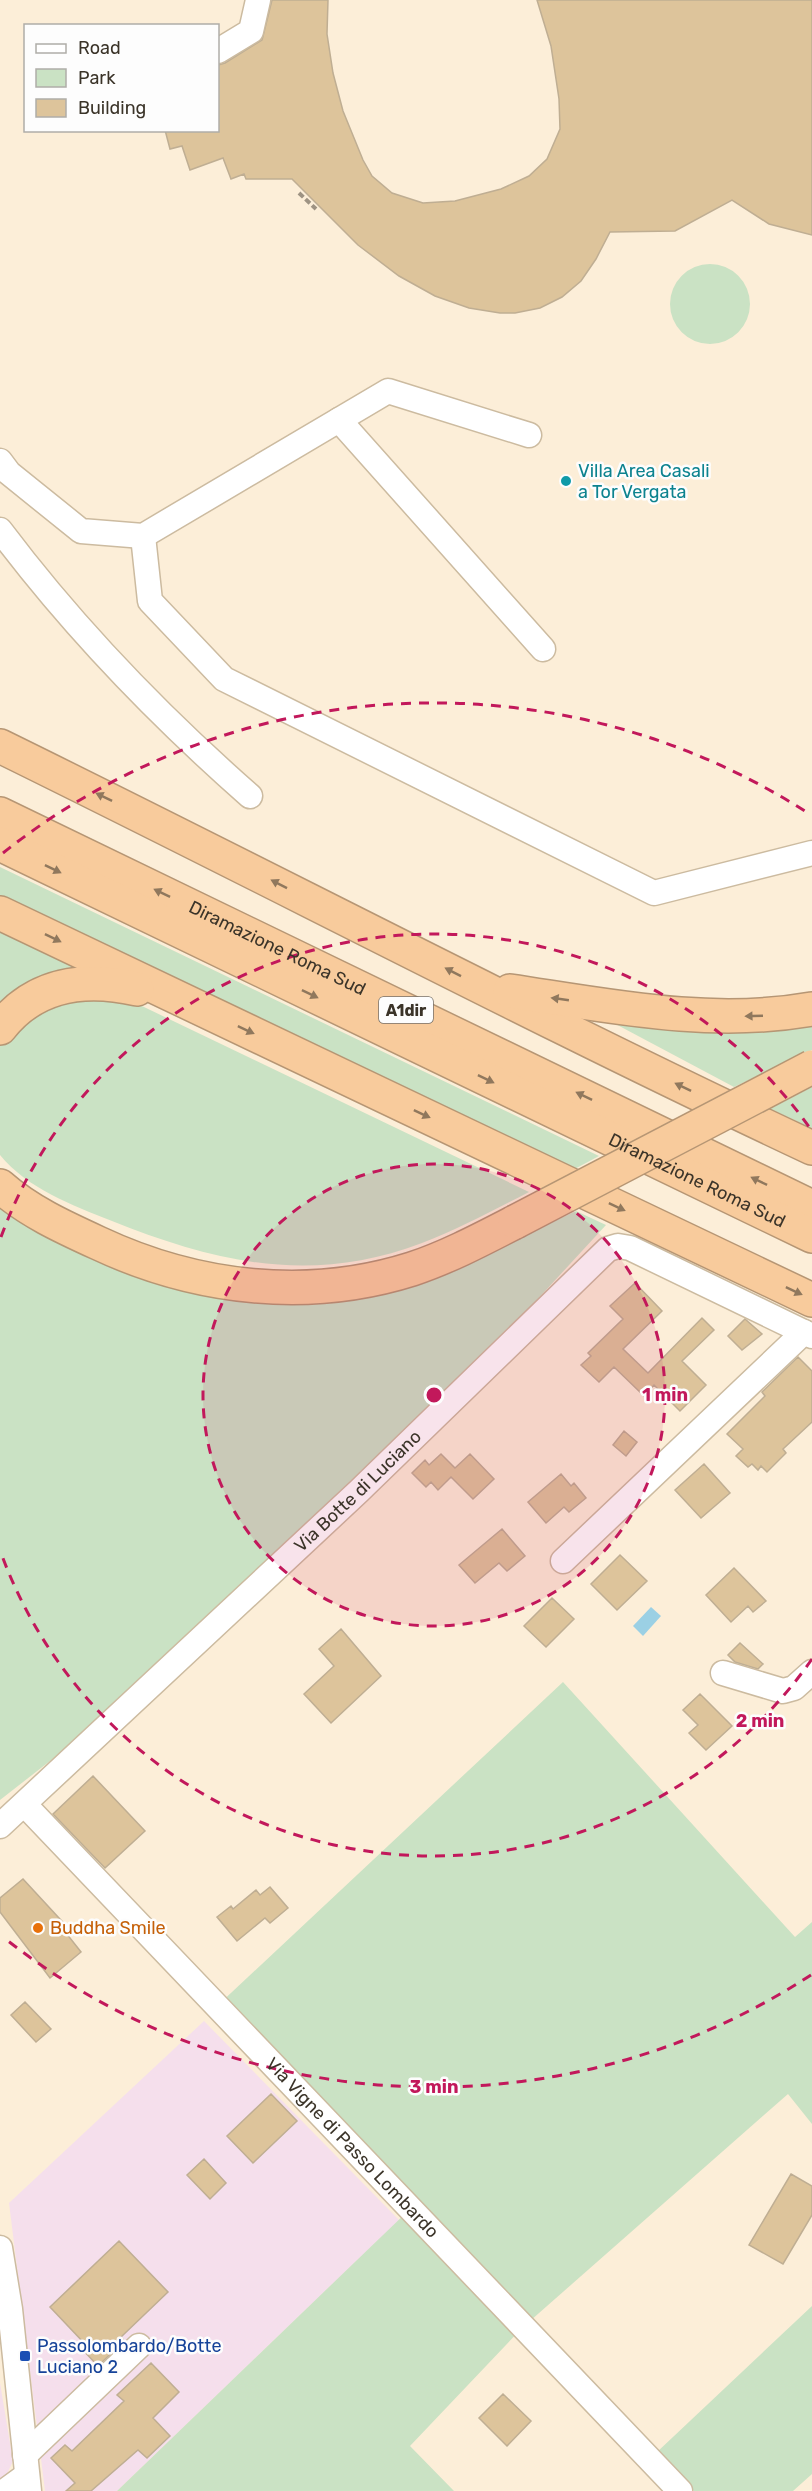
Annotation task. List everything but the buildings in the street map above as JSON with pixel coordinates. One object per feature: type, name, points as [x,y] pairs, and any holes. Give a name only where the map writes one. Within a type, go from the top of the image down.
[{"type":"highway","points":[[0,746],[567,1031],[812,1148]]},
{"type":"highway","name":"Diramazione Roma Sud","points":[[0,814],[812,1207]]},
{"type":"highway","name":"Diramazione Roma Sud","points":[[0,844],[812,1236]]},
{"type":"highway","points":[[0,913],[812,1300]]},
{"type":"highway","points":[[0,1028],[31,1000],[57,987],[74,983],[127,987],[194,1006]]},
{"type":"highway","points":[[483,987],[682,1015],[756,1016],[812,1009]]},
{"type":"highway","points":[[0,1186],[41,1215],[128,1256],[185,1274],[256,1286],[318,1288],[382,1277],[439,1259],[515,1222],[812,1067]]},
{"type":"street","points":[[219,50],[251,31],[258,0]]},
{"type":"street","points":[[0,461],[9,473],[81,531],[143,536],[388,391],[530,435]]},
{"type":"street","points":[[339,420],[543,649]]},
{"type":"street","points":[[0,530],[31,571],[116,666],[196,749],[250,796]]},
{"type":"street","points":[[143,536],[150,601],[224,679],[654,893],[812,854]]},
{"type":"street","name":"Via Botte di Luciano","points":[[0,1826],[359,1491],[608,1250],[623,1246],[630,1248],[808,1334],[563,1561]]},
{"type":"street","points":[[723,1672],[783,1691],[794,1688],[812,1672]]},
{"type":"street","name":"Via Vigne di Passo Lombardo","points":[[25,1805],[680,2491]]},
{"type":"street","points":[[0,2248],[27,2474]]},
{"type":"street","points":[[5,2491],[27,2474],[139,2346]]},
{"type":"path","points":[[299,193],[316,209]]},
{"type":"shaded area","points":[[204,2021],[399,2220],[117,2491],[45,2491],[9,2203]]},
{"type":"shaded area","points":[[0,2383],[13,2461],[7,2474],[0,2479]]},
{"type":"green space","points":[[702,264],[718,264],[739,275],[750,296],[750,312],[739,333],[718,344],[702,344],[688,338],[676,326],[670,312],[670,296],[676,282],[688,270]]},
{"type":"green space","points":[[0,867],[599,1156],[569,1172],[0,899]]},
{"type":"green space","points":[[0,929],[86,972],[0,1008]]},
{"type":"green space","points":[[68,993],[128,1000],[529,1192],[422,1243],[381,1256],[342,1263],[303,1266],[265,1264],[189,1248],[82,1209],[37,1187],[11,1167],[0,1155],[0,1043]]},
{"type":"green space","points":[[812,1019],[812,1050],[734,1087],[608,1020]]},
{"type":"green space","points":[[812,1087],[812,1128],[770,1109]]},
{"type":"green space","points":[[0,1204],[171,1277],[448,1271],[576,1211],[606,1225],[486,1355],[82,1736],[0,1800]]},
{"type":"green space","points":[[563,1682],[795,1937],[812,1922],[812,2124],[788,2094],[522,2328],[410,2446],[454,2491],[117,2491],[409,2210],[216,2007]]},
{"type":"green space","points":[[812,2306],[812,2474],[793,2491],[694,2491],[656,2453]]},
{"type":"water","points":[[651,1607],[661,1616],[643,1636],[633,1626]]},
{"type":"place","name":"Villa Area Casali a Tor Vergata","points":[[566,481]]},
{"type":"place","name":"Buddha Smile","points":[[38,1928]]},
{"type":"place","name":"Passolombardo/Botte Luciano 2","points":[[25,2356]]}]
